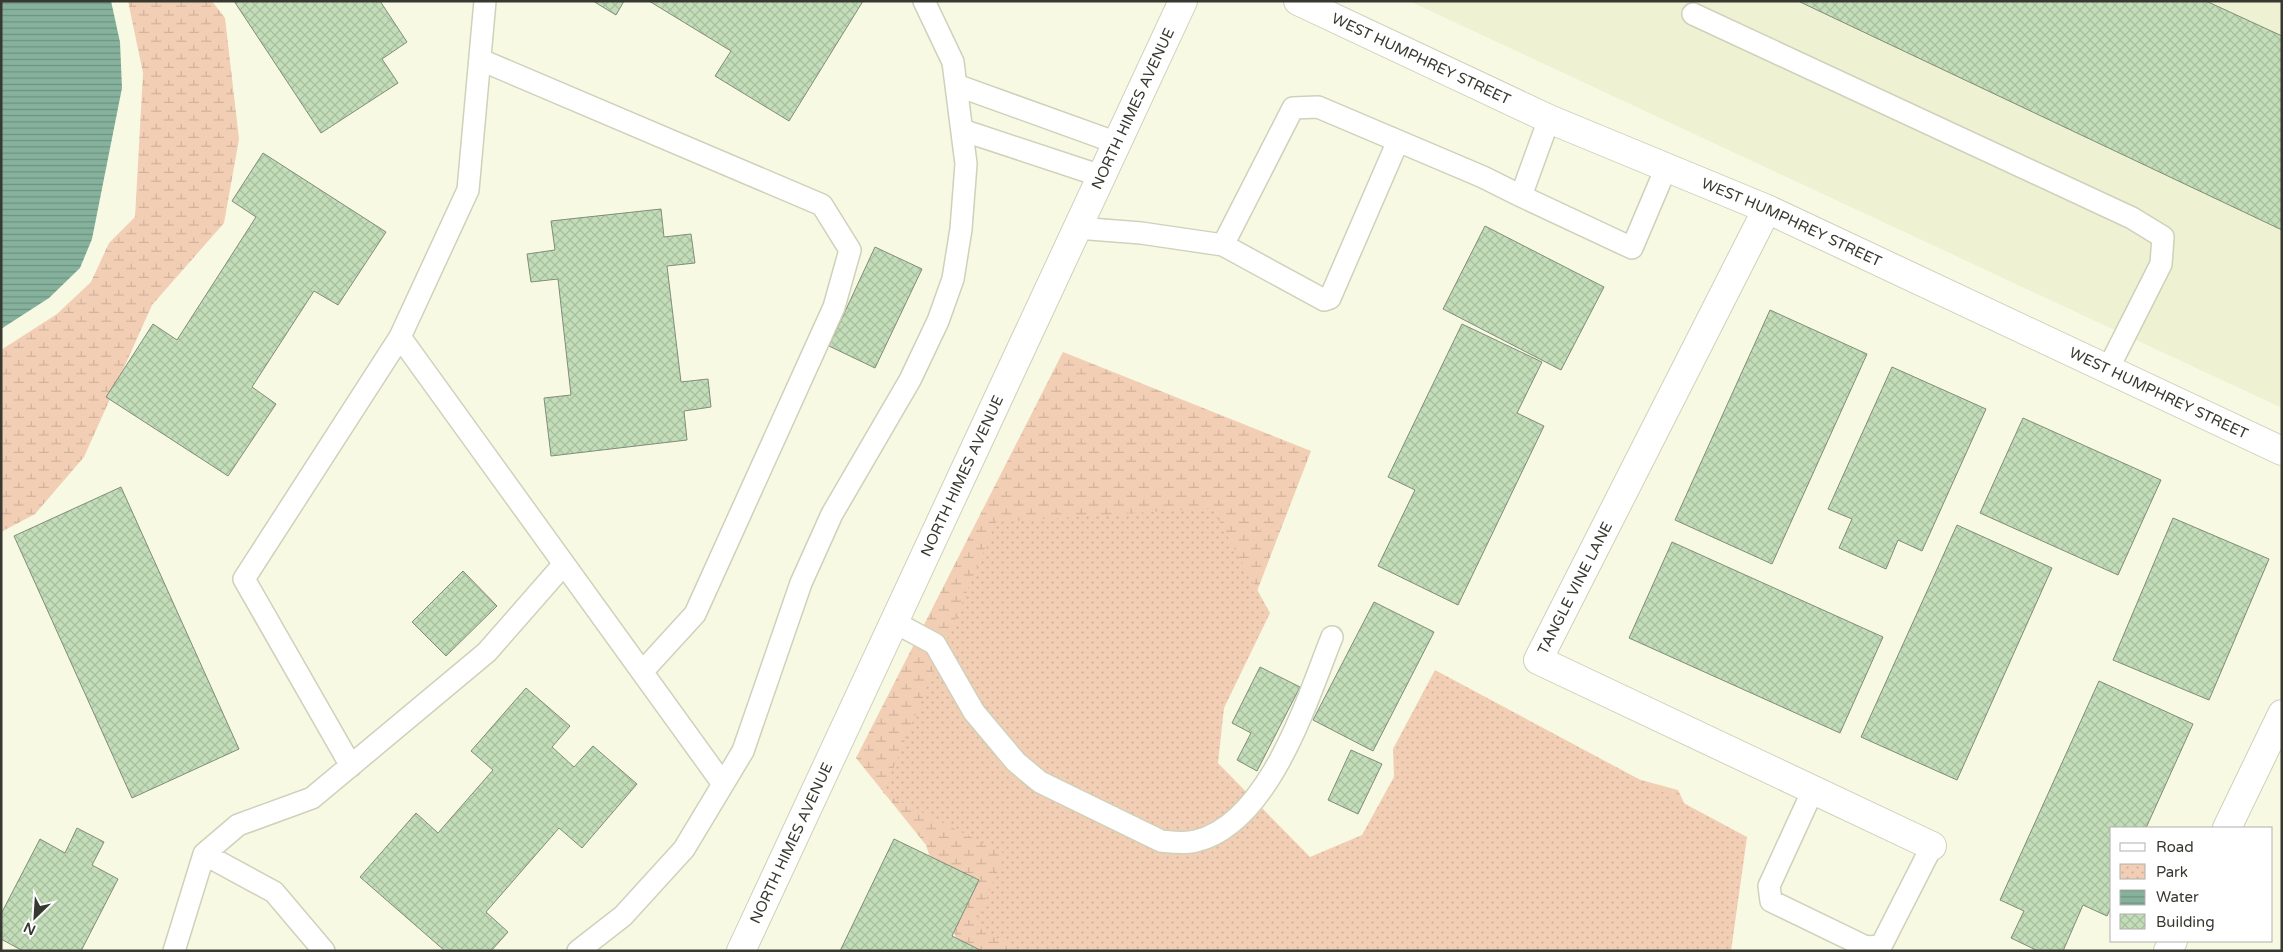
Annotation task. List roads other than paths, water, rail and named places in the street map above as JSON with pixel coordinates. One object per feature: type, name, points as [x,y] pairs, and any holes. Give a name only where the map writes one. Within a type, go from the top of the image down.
[{"type":"street","name":"NORTH HIMES AVENUE","points":[[741,951],[1183,1]]},
{"type":"street","name":"WEST HUMPHREY STREET","points":[[1298,1],[1548,119],[1766,209],[2282,451]]},
{"type":"street","name":"TANGLE VINE LANE","points":[[1766,209],[1538,660],[1932,846]]},
{"type":"street","points":[[2227,827],[2282,714]]},
{"type":"lane","points":[[351,766],[244,578],[400,337],[468,190],[485,1]]},
{"type":"lane","points":[[578,951],[623,916],[684,849],[743,751],[801,582],[832,514],[910,380],[938,321],[953,279],[961,229],[966,164],[953,62],[924,1]]},
{"type":"lane","points":[[1692,14],[2132,218],[2163,237],[2161,264],[2108,369]]},
{"type":"lane","points":[[481,60],[822,205],[850,250],[834,306],[694,614],[642,672]]},
{"type":"lane","points":[[956,85],[1117,143]]},
{"type":"lane","points":[[1223,245],[1292,108],[1318,107],[1483,177],[1632,248],[1666,168]]},
{"type":"lane","points":[[1521,196],[1548,119]]},
{"type":"lane","points":[[962,130],[1101,176]]},
{"type":"lane","points":[[1077,228],[1223,245],[1324,300],[1330,298],[1398,141]]},
{"type":"lane","points":[[400,337],[723,784]]},
{"type":"lane","points":[[174,951],[204,854],[238,825],[312,798],[487,652],[564,564]]},
{"type":"lane","points":[[894,622],[935,644],[974,712],[1016,762],[1040,782],[1161,841],[1173,842],[1195,841],[1215,834],[1233,821],[1274,772],[1291,738],[1332,636]]},
{"type":"lane","points":[[1813,790],[1769,886],[1770,901],[1866,948],[1881,946],[1932,846]]},
{"type":"lane","points":[[204,854],[274,892],[324,951]]},
{"type":"water","points":[[1,1],[111,1],[120,42],[122,88],[92,239],[80,268],[49,298],[1,329]]}]
